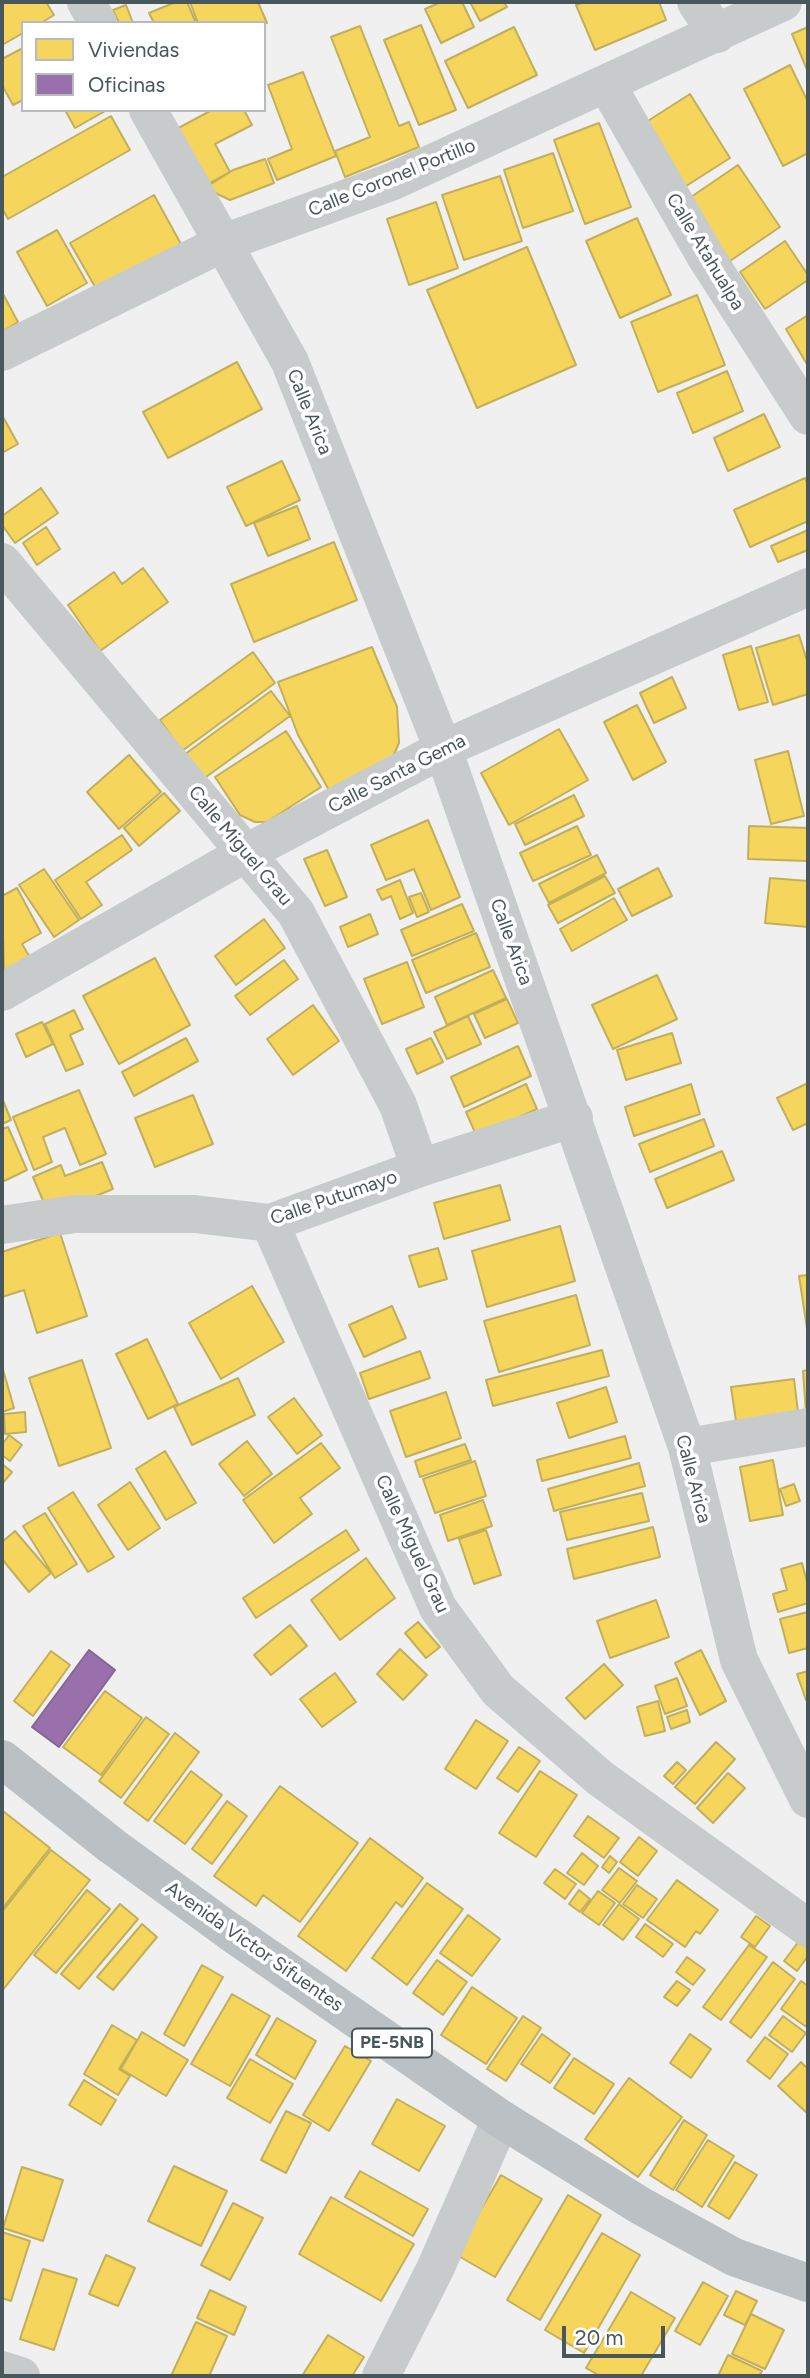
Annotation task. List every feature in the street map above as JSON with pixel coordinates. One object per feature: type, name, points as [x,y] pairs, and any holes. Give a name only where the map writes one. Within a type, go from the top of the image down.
[{"type":"highway","name":"Avenida Victor Sifuentes","points":[[2,1759],[112,1846],[229,1931],[501,2119],[641,2206],[734,2257],[808,2283]]},
{"type":"street","points":[[86,2],[97,21]]},
{"type":"street","points":[[696,2],[717,34]]},
{"type":"street","name":"Calle Coronel Portillo","points":[[2,352],[223,243],[391,182],[783,2]]},
{"type":"street","name":"Calle Atahualpa","points":[[607,85],[706,257],[808,416]]},
{"type":"street","name":"Calle Arica","points":[[149,112],[290,362],[443,749],[687,1447],[739,1660],[808,1799]]},
{"type":"street","name":"Calle Miguel Grau","points":[[2,562],[296,913],[398,1105],[419,1168]]},
{"type":"street","name":"Calle Santa Gema","points":[[2,992],[246,853],[443,749],[808,587]]},
{"type":"street","name":"Calle Putumayo","points":[[2,1224],[75,1214],[195,1214],[270,1223],[419,1168],[574,1118]]},
{"type":"street","name":"Calle Miguel Grau","points":[[270,1223],[438,1608],[498,1689],[600,1778],[808,1928]]},
{"type":"street","points":[[687,1447],[808,1427]]},
{"type":"street","points":[[381,2376],[436,2267],[501,2119]]},
{"type":"street","points":[[2,2370],[21,2376]]},
{"type":"building: Viviendas","points":[[2,2],[46,2],[54,15],[44,21],[21,21],[21,34],[2,45]]},
{"type":"building: Viviendas","points":[[176,2],[187,2],[195,21],[153,21],[149,13]]},
{"type":"building: Viviendas","points":[[190,2],[258,2],[267,23],[266,21],[197,21]]},
{"type":"building: Viviendas","points":[[441,2],[462,2],[474,27],[441,43],[425,9]]},
{"type":"building: Viviendas","points":[[470,2],[504,2],[507,7],[480,21]]},
{"type":"building: Viviendas","points":[[585,2],[659,2],[666,20],[595,50],[576,5]]},
{"type":"building: Viviendas","points":[[126,5],[132,21],[118,21],[113,10]]},
{"type":"building: Viviendas","points":[[421,25],[456,110],[419,125],[384,40]]},
{"type":"building: Viviendas","points":[[360,26],[399,126],[409,122],[419,147],[345,177],[335,151],[370,137],[331,37]]},
{"type":"building: Viviendas","points":[[514,27],[537,75],[468,108],[445,61]]},
{"type":"building: Viviendas","points":[[808,27],[808,72],[792,34]]},
{"type":"building: Viviendas","points":[[21,49],[21,101],[13,105],[2,85],[2,59]]},
{"type":"building: Viviendas","points":[[790,65],[808,102],[808,153],[783,166],[744,89]]},
{"type":"building: Viviendas","points":[[303,72],[336,156],[277,180],[268,159],[292,149],[268,85]]},
{"type":"building: Viviendas","points":[[690,94],[730,158],[683,188],[643,124]]},
{"type":"building: Viviendas","points":[[66,112],[103,112],[75,128]]},
{"type":"building: Viviendas","points":[[208,112],[245,112],[252,125],[215,144],[230,172],[201,188],[171,132]]},
{"type":"building: Viviendas","points":[[111,116],[130,150],[8,219],[2,208],[2,177]]},
{"type":"building: Viviendas","points":[[599,123],[631,207],[585,224],[554,140]]},
{"type":"building: Viviendas","points":[[553,153],[573,211],[523,228],[504,170]]},
{"type":"building: Viviendas","points":[[265,159],[274,183],[230,200],[205,188],[233,170]]},
{"type":"building: Viviendas","points":[[738,165],[780,227],[730,261],[688,199]]},
{"type":"building: Viviendas","points":[[500,176],[522,241],[464,260],[442,195]]},
{"type":"building: Viviendas","points":[[154,195],[181,244],[98,292],[70,243]]},
{"type":"building: Viviendas","points":[[436,202],[458,268],[409,285],[387,219]]},
{"type":"building: Viviendas","points":[[637,218],[671,295],[620,318],[586,241]]},
{"type":"building: Viviendas","points":[[57,230],[87,283],[47,306],[17,252]]},
{"type":"building: Viviendas","points":[[785,241],[808,275],[808,280],[765,309],[740,272]]},
{"type":"building: Viviendas","points":[[527,247],[576,365],[477,408],[427,290]]},
{"type":"building: Viviendas","points":[[2,292],[18,322],[2,332]]},
{"type":"building: Viviendas","points":[[697,295],[725,365],[658,392],[631,322]]},
{"type":"building: Viviendas","points":[[808,315],[808,366],[786,329]]},
{"type":"building: Viviendas","points":[[237,362],[262,409],[168,458],[143,412]]},
{"type":"building: Viviendas","points":[[727,371],[743,411],[693,433],[677,393]]},
{"type":"building: Viviendas","points":[[764,414],[780,447],[728,471],[714,438]]},
{"type":"building: Viviendas","points":[[2,415],[18,444],[2,453]]},
{"type":"building: Viviendas","points":[[282,461],[300,500],[246,526],[227,487]]},
{"type":"building: Viviendas","points":[[805,478],[808,485],[808,521],[750,547],[734,510]]},
{"type":"building: Viviendas","points":[[41,488],[58,513],[15,543],[2,525],[2,516]]},
{"type":"building: Viviendas","points":[[297,506],[310,539],[268,556],[254,523]]},
{"type":"building: Viviendas","points":[[46,527],[60,549],[37,565],[23,543]]},
{"type":"building: Viviendas","points":[[808,530],[808,550],[778,562],[771,546]]},
{"type":"building: Viviendas","points":[[334,542],[357,600],[254,642],[231,584]]},
{"type":"building: Viviendas","points":[[143,568],[168,602],[100,651],[68,605],[114,572],[122,584]]},
{"type":"building: Viviendas","points":[[799,635],[808,664],[808,694],[773,705],[756,648]]},
{"type":"building: Viviendas","points":[[751,646],[768,702],[739,710],[723,655]]},
{"type":"building: Viviendas","points":[[372,647],[397,707],[399,743],[393,757],[330,792],[298,735],[278,682]]},
{"type":"building: Viviendas","points":[[253,652],[275,683],[182,751],[160,720]]},
{"type":"building: Viviendas","points":[[672,677],[686,708],[654,723],[640,693]]},
{"type":"building: Viviendas","points":[[271,691],[290,716],[195,785],[177,760]]},
{"type":"building: Viviendas","points":[[637,705],[666,762],[633,780],[604,722]]},
{"type":"building: Viviendas","points":[[559,729],[588,780],[509,825],[481,773]]},
{"type":"building: Viviendas","points":[[286,731],[321,787],[267,822],[255,822],[240,815],[215,777]]},
{"type":"building: Viviendas","points":[[788,751],[804,816],[771,824],[755,760]]},
{"type":"building: Viviendas","points":[[129,755],[161,792],[119,829],[87,792]]},
{"type":"building: Viviendas","points":[[164,793],[180,811],[139,846],[124,828]]},
{"type":"building: Viviendas","points":[[574,795],[584,816],[525,845],[515,824]]},
{"type":"building: Viviendas","points":[[428,820],[460,897],[431,910],[414,869],[386,880],[371,845]]},
{"type":"building: Viviendas","points":[[577,826],[591,855],[533,881],[520,853]]},
{"type":"building: Viviendas","points":[[749,826],[808,828],[808,861],[748,859]]},
{"type":"building: Viviendas","points":[[122,835],[132,850],[86,882],[102,905],[81,919],[55,880]]},
{"type":"building: Viviendas","points":[[327,850],[347,897],[325,906],[304,859]]},
{"type":"building: Viviendas","points":[[597,855],[606,873],[549,903],[539,884]]},
{"type":"building: Viviendas","points":[[658,868],[672,896],[632,916],[618,889]]},
{"type":"building: Viviendas","points":[[44,869],[79,920],[54,937],[19,885]]},
{"type":"building: Viviendas","points":[[605,876],[615,893],[558,923],[548,905]]},
{"type":"building: Viviendas","points":[[770,878],[808,881],[808,927],[765,923]]},
{"type":"building: Viviendas","points":[[400,880],[413,913],[400,919],[391,896],[382,900],[377,890]]},
{"type":"building: Viviendas","points":[[17,888],[41,933],[22,944],[31,959],[4,974],[2,896]]},
{"type":"building: Viviendas","points":[[421,893],[429,912],[417,917],[409,897]]},
{"type":"building: Viviendas","points":[[614,898],[627,920],[572,951],[560,929]]},
{"type":"building: Viviendas","points":[[462,904],[474,931],[412,956],[401,930]]},
{"type":"building: Viviendas","points":[[370,914],[378,934],[348,947],[340,927]]},
{"type":"building: Viviendas","points":[[264,919],[285,948],[236,985],[215,956]]},
{"type":"building: Viviendas","points":[[476,933],[490,967],[426,993],[412,960]]},
{"type":"building: Viviendas","points":[[155,958],[190,1025],[119,1064],[83,996]]},
{"type":"building: Viviendas","points":[[284,960],[298,979],[250,1015],[235,996]]},
{"type":"building: Viviendas","points":[[407,962],[424,1007],[382,1024],[364,979]]},
{"type":"building: Viviendas","points":[[493,970],[506,998],[447,1025],[435,997]]},
{"type":"building: Viviendas","points":[[657,975],[677,1019],[613,1049],[592,1005]]},
{"type":"building: Viviendas","points":[[507,999],[518,1023],[485,1038],[474,1014]]},
{"type":"building: Viviendas","points":[[313,1005],[339,1041],[293,1075],[267,1039]]},
{"type":"building: Viviendas","points":[[74,1010],[83,1029],[70,1035],[83,1064],[66,1071],[45,1024]]},
{"type":"building: Viviendas","points":[[468,1016],[481,1044],[447,1059],[434,1032]]},
{"type":"building: Viviendas","points":[[42,1022],[53,1044],[26,1057],[16,1034]]},
{"type":"building: Viviendas","points":[[672,1033],[681,1063],[626,1080],[617,1050]]},
{"type":"building: Viviendas","points":[[186,1038],[198,1061],[134,1096],[122,1072]]},
{"type":"building: Viviendas","points":[[431,1038],[443,1062],[417,1074],[406,1049]]},
{"type":"building: Viviendas","points":[[518,1046],[531,1076],[464,1107],[451,1077]]},
{"type":"building: Viviendas","points":[[808,1083],[808,1123],[793,1130],[777,1098]]},
{"type":"building: Viviendas","points":[[526,1084],[537,1109],[477,1137],[466,1112]]},
{"type":"building: Viviendas","points":[[691,1084],[700,1114],[634,1136],[625,1107]]},
{"type":"building: Viviendas","points":[[79,1090],[106,1154],[80,1165],[65,1128],[43,1137],[52,1162],[34,1170],[13,1117]]},
{"type":"building: Viviendas","points":[[193,1095],[213,1144],[155,1167],[135,1118]]},
{"type":"building: Viviendas","points":[[2,1098],[11,1120],[2,1124]]},
{"type":"building: Viviendas","points":[[704,1119],[714,1146],[650,1172],[639,1144]]},
{"type":"building: Viviendas","points":[[8,1127],[27,1170],[2,1182],[2,1129]]},
{"type":"building: Viviendas","points":[[722,1151],[734,1180],[667,1208],[655,1179]]},
{"type":"building: Viviendas","points":[[102,1162],[113,1189],[49,1215],[33,1177],[61,1165],[65,1176]]},
{"type":"building: Viviendas","points":[[500,1185],[510,1220],[444,1239],[434,1203]]},
{"type":"building: Viviendas","points":[[560,1226],[575,1281],[487,1307],[472,1251]]},
{"type":"building: Viviendas","points":[[60,1233],[87,1316],[37,1333],[24,1290],[2,1297],[2,1252]]},
{"type":"building: Viviendas","points":[[438,1248],[447,1279],[419,1287],[409,1256]]},
{"type":"building: Viviendas","points":[[808,1275],[808,1335],[799,1276]]},
{"type":"building: Viviendas","points":[[252,1286],[284,1342],[221,1379],[189,1323]]},
{"type":"building: Viviendas","points":[[576,1295],[590,1345],[499,1372],[484,1321]]},
{"type":"building: Viviendas","points":[[392,1306],[406,1338],[364,1357],[349,1325]]},
{"type":"building: Viviendas","points":[[147,1339],[178,1404],[148,1419],[116,1354]]},
{"type":"building: Viviendas","points":[[602,1350],[609,1376],[493,1406],[486,1380]]},
{"type":"building: Viviendas","points":[[420,1351],[430,1378],[369,1399],[360,1373]]},
{"type":"building: Viviendas","points":[[82,1360],[111,1448],[59,1466],[29,1378]]},
{"type":"building: Viviendas","points":[[2,1366],[14,1408],[2,1412]]},
{"type":"building: Viviendas","points":[[808,1370],[808,1412],[806,1413],[803,1371]]},
{"type":"building: Viviendas","points":[[238,1378],[255,1415],[192,1445],[174,1407]]},
{"type":"building: Viviendas","points":[[794,1379],[798,1412],[736,1421],[731,1387]]},
{"type":"building: Viviendas","points":[[606,1387],[617,1422],[569,1438],[557,1403]]},
{"type":"building: Viviendas","points":[[446,1392],[461,1438],[406,1457],[390,1411]]},
{"type":"building: Viviendas","points":[[294,1398],[322,1435],[297,1454],[268,1417]]},
{"type":"building: Viviendas","points":[[25,1412],[26,1432],[5,1434],[4,1414]]},
{"type":"building: Viviendas","points":[[9,1435],[22,1445],[10,1461],[2,1455],[2,1445]]},
{"type":"building: Viviendas","points":[[625,1436],[631,1458],[542,1481],[537,1460]]},
{"type":"building: Viviendas","points":[[247,1441],[272,1474],[244,1496],[219,1464]]},
{"type":"building: Viviendas","points":[[321,1443],[340,1468],[300,1498],[312,1514],[274,1543],[243,1500]]},
{"type":"building: Viviendas","points":[[465,1444],[471,1460],[420,1477],[415,1461]]},
{"type":"building: Viviendas","points":[[165,1451],[196,1503],[166,1520],[136,1469]]},
{"type":"building: Viviendas","points":[[773,1460],[783,1515],[750,1521],[740,1467]]},
{"type":"building: Viviendas","points":[[475,1461],[486,1496],[435,1513],[423,1479]]},
{"type":"building: Viviendas","points":[[639,1463],[645,1486],[554,1511],[548,1489]]},
{"type":"building: Viviendas","points":[[2,1464],[12,1472],[2,1484]]},
{"type":"building: Viviendas","points":[[130,1482],[160,1528],[128,1550],[98,1505]]},
{"type":"building: Viviendas","points":[[794,1484],[800,1501],[786,1506],[780,1489]]},
{"type":"building: Viviendas","points":[[73,1492],[114,1557],[88,1572],[48,1508]]},
{"type":"building: Viviendas","points":[[642,1493],[649,1521],[567,1540],[560,1512]]},
{"type":"building: Viviendas","points":[[483,1500],[492,1526],[448,1541],[440,1515]]},
{"type":"building: Viviendas","points":[[45,1513],[77,1564],[55,1578],[23,1526]]},
{"type":"building: Viviendas","points":[[653,1527],[660,1557],[574,1579],[567,1549]]},
{"type":"building: Viviendas","points":[[346,1530],[359,1550],[256,1618],[243,1598]]},
{"type":"building: Viviendas","points":[[486,1530],[501,1575],[474,1584],[459,1539]]},
{"type":"building: Viviendas","points":[[15,1531],[51,1573],[29,1592],[2,1559],[2,1542]]},
{"type":"building: Viviendas","points":[[366,1558],[395,1598],[340,1640],[311,1600]]},
{"type":"building: Viviendas","points":[[802,1563],[808,1586],[808,1603],[778,1612],[773,1594],[787,1590],[781,1569]]},
{"type":"building: Viviendas","points":[[656,1600],[669,1637],[610,1658],[597,1621]]},
{"type":"building: Viviendas","points":[[808,1612],[808,1648],[789,1653],[780,1619]]},
{"type":"building: Viviendas","points":[[418,1622],[440,1647],[426,1658],[405,1633]]},
{"type":"building: Viviendas","points":[[290,1625],[307,1646],[271,1675],[254,1655]]},
{"type":"building: Viviendas","points":[[400,1649],[427,1675],[403,1700],[377,1674]]},
{"type":"building: Viviendas","points":[[701,1650],[726,1701],[700,1715],[675,1663]]},
{"type":"building: Viviendas","points":[[51,1651],[70,1665],[33,1716],[14,1701]]},
{"type":"building: Viviendas","points":[[604,1664],[623,1685],[585,1719],[566,1698]]},
{"type":"building: Viviendas","points":[[808,1671],[808,1699],[806,1700],[797,1674]]},
{"type":"building: Viviendas","points":[[335,1673],[356,1702],[322,1727],[300,1699]]},
{"type":"building: Viviendas","points":[[677,1678],[687,1706],[665,1714],[655,1686]]},
{"type":"building: Viviendas","points":[[105,1691],[142,1718],[101,1775],[63,1747]]},
{"type":"building: Viviendas","points":[[658,1701],[665,1731],[645,1736],[637,1707]]},
{"type":"building: Viviendas","points":[[687,1710],[690,1722],[671,1729],[667,1717]]},
{"type":"building: Viviendas","points":[[146,1717],[169,1734],[121,1798],[99,1781]]},
{"type":"building: Viviendas","points":[[476,1720],[508,1741],[476,1789],[445,1769]]},
{"type":"building: Viviendas","points":[[175,1733],[199,1752],[148,1821],[124,1803]]},
{"type":"building: Viviendas","points":[[716,1742],[735,1759],[695,1804],[675,1787]]},
{"type":"building: Viviendas","points":[[519,1747],[540,1761],[518,1792],[497,1778]]},
{"type":"building: Viviendas","points":[[677,1762],[686,1770],[673,1784],[664,1776]]},
{"type":"building: Viviendas","points":[[191,1771],[222,1795],[185,1844],[154,1821]]},
{"type":"building: Viviendas","points":[[540,1771],[577,1795],[536,1857],[499,1833]]},
{"type":"building: Viviendas","points":[[728,1773],[745,1788],[713,1823],[697,1808]]},
{"type":"building: Viviendas","points":[[280,1786],[358,1843],[300,1922],[263,1895],[256,1906],[214,1876]]},
{"type":"building: Viviendas","points":[[227,1801],[247,1816],[212,1864],[192,1849]]},
{"type":"building: Viviendas","points":[[3,1811],[50,1848],[2,1909],[2,1813]]},
{"type":"building: Viviendas","points":[[588,1816],[619,1838],[604,1858],[574,1836]]},
{"type":"building: Viviendas","points":[[639,1837],[657,1851],[638,1876],[620,1862]]},
{"type":"building: Viviendas","points":[[370,1838],[423,1878],[402,1907],[396,1902],[346,1971],[298,1936]]},
{"type":"building: Viviendas","points":[[51,1850],[90,1880],[2,1991],[2,1912]]},
{"type":"building: Viviendas","points":[[582,1853],[598,1866],[584,1885],[567,1873]]},
{"type":"building: Viviendas","points":[[610,1856],[617,1862],[609,1873],[602,1867]]},
{"type":"building: Viviendas","points":[[619,1868],[637,1881],[620,1903],[602,1890]]},
{"type":"building: Viviendas","points":[[555,1869],[576,1884],[565,1899],[544,1883]]},
{"type":"building: Viviendas","points":[[677,1880],[718,1910],[700,1934],[696,1931],[685,1947],[647,1920]]},
{"type":"building: Viviendas","points":[[427,1883],[463,1909],[407,1985],[372,1958]]},
{"type":"building: Viviendas","points":[[637,1885],[657,1899],[643,1918],[623,1904]]},
{"type":"building: Viviendas","points":[[87,1890],[110,1909],[56,1973],[34,1955]]},
{"type":"building: Viviendas","points":[[579,1890],[590,1899],[580,1912],[569,1904]]},
{"type":"building: Viviendas","points":[[598,1891],[615,1903],[599,1925],[582,1913]]},
{"type":"building: Viviendas","points":[[120,1904],[138,1919],[79,1989],[61,1974]]},
{"type":"building: Viviendas","points":[[619,1904],[639,1919],[623,1940],[603,1925]]},
{"type":"building: Viviendas","points":[[468,1915],[500,1939],[472,1976],[440,1953]]},
{"type":"building: Viviendas","points":[[756,1916],[770,1926],[755,1947],[741,1937]]},
{"type":"building: Viviendas","points":[[142,1924],[157,1937],[113,1990],[97,1977]]},
{"type":"building: Viviendas","points":[[645,1924],[673,1944],[663,1957],[636,1937]]},
{"type":"building: Viviendas","points":[[799,1941],[808,1948],[808,1956],[797,1971],[784,1961]]},
{"type":"building: Viviendas","points":[[749,1945],[767,1957],[721,2020],[703,2007]]},
{"type":"building: Viviendas","points":[[687,1957],[705,1970],[693,1985],[676,1972]]},
{"type":"building: Viviendas","points":[[437,1960],[467,1982],[443,2015],[413,1993]]},
{"type":"building: Viviendas","points":[[773,1962],[795,1979],[751,2038],[730,2022]]},
{"type":"building: Viviendas","points":[[202,1965],[223,1977],[184,2046],[164,2034]]},
{"type":"building: Viviendas","points":[[677,1981],[690,1990],[677,2006],[664,1997]]},
{"type":"building: Viviendas","points":[[801,1981],[808,1986],[808,2028],[781,2009]]},
{"type":"building: Viviendas","points":[[472,1987],[517,2018],[486,2064],[441,2035]]},
{"type":"building: Viviendas","points":[[232,1994],[270,2016],[230,2086],[191,2064]]},
{"type":"building: Viviendas","points":[[523,2016],[541,2028],[506,2081],[487,2069]]},
{"type":"building: Viviendas","points":[[783,2016],[806,2033],[792,2052],[769,2035]]},
{"type":"building: Viviendas","points":[[277,2018],[316,2041],[295,2079],[256,2055]]},
{"type":"building: Viviendas","points":[[112,2025],[137,2040],[119,2069],[130,2076],[118,2095],[84,2074]]},
{"type":"building: Viviendas","points":[[142,2032],[188,2060],[166,2096],[121,2069]]},
{"type":"building: Viviendas","points":[[542,2034],[570,2054],[550,2083],[521,2064]]},
{"type":"building: Viviendas","points":[[690,2034],[711,2049],[691,2078],[670,2063]]},
{"type":"building: Viviendas","points":[[765,2037],[788,2054],[770,2079],[747,2061]]},
{"type":"building: Viviendas","points":[[345,2046],[371,2061],[329,2131],[303,2115]]},
{"type":"building: Viviendas","points":[[574,2058],[614,2084],[594,2114],[554,2088]]},
{"type":"building: Viviendas","points":[[250,2059],[293,2084],[270,2123],[227,2098]]},
{"type":"building: Viviendas","points":[[801,2062],[808,2069],[808,2114],[778,2086]]},
{"type":"building: Viviendas","points":[[629,2078],[682,2117],[638,2177],[585,2139]]},
{"type":"building: Viviendas","points":[[84,2080],[116,2100],[101,2125],[69,2105]]},
{"type":"building: Viviendas","points":[[397,2099],[445,2126],[419,2171],[372,2144]]},
{"type":"building: Viviendas","points":[[286,2111],[311,2123],[286,2173],[261,2160]]},
{"type":"building: Viviendas","points":[[684,2120],[707,2135],[673,2190],[650,2175]]},
{"type":"building: Viviendas","points":[[708,2140],[734,2156],[702,2207],[676,2190]]},
{"type":"building: Viviendas","points":[[735,2162],[757,2175],[729,2219],[708,2206]]},
{"type":"building: Viviendas","points":[[174,2166],[227,2191],[201,2246],[148,2221]]},
{"type":"building: Viviendas","points":[[22,2167],[63,2180],[43,2241],[3,2228]]},
{"type":"building: Viviendas","points":[[360,2171],[428,2209],[413,2236],[345,2197]]},
{"type":"building: Viviendas","points":[[501,2175],[542,2199],[495,2277],[455,2254]]},
{"type":"building: Viviendas","points":[[568,2195],[601,2215],[540,2320],[507,2300]]},
{"type":"building: Viviendas","points":[[331,2197],[414,2244],[381,2301],[299,2254]]},
{"type":"building: Viviendas","points":[[233,2203],[263,2218],[230,2280],[201,2265]]},
{"type":"building: Viviendas","points":[[2,2232],[30,2241],[11,2301],[2,2298]]},
{"type":"building: Viviendas","points":[[602,2233],[640,2255],[584,2353],[545,2330]]},
{"type":"building: Viviendas","points":[[106,2255],[135,2268],[118,2306],[89,2294]]},
{"type":"building: Viviendas","points":[[43,2269],[77,2279],[54,2350],[20,2339]]},
{"type":"building: Viviendas","points":[[703,2282],[728,2296],[700,2345],[675,2331]]},
{"type":"building: Viviendas","points":[[210,2290],[246,2307],[234,2335],[197,2318]]},
{"type":"building: Viviendas","points":[[736,2291],[757,2301],[745,2325],[724,2315]]},
{"type":"building: Viviendas","points":[[631,2292],[675,2318],[641,2376],[600,2376],[586,2368]]},
{"type":"building: Viviendas","points":[[751,2314],[784,2330],[765,2369],[732,2354]]},
{"type":"building: Viviendas","points":[[196,2322],[227,2336],[209,2376],[171,2376]]},
{"type":"building: Viviendas","points":[[328,2335],[364,2357],[352,2376],[302,2376]]},
{"type":"building: Viviendas","points":[[728,2355],[762,2371],[759,2376],[718,2376]]},
{"type":"building: Oficinas","points":[[89,1650],[115,1670],[59,1747],[32,1727]]}]
